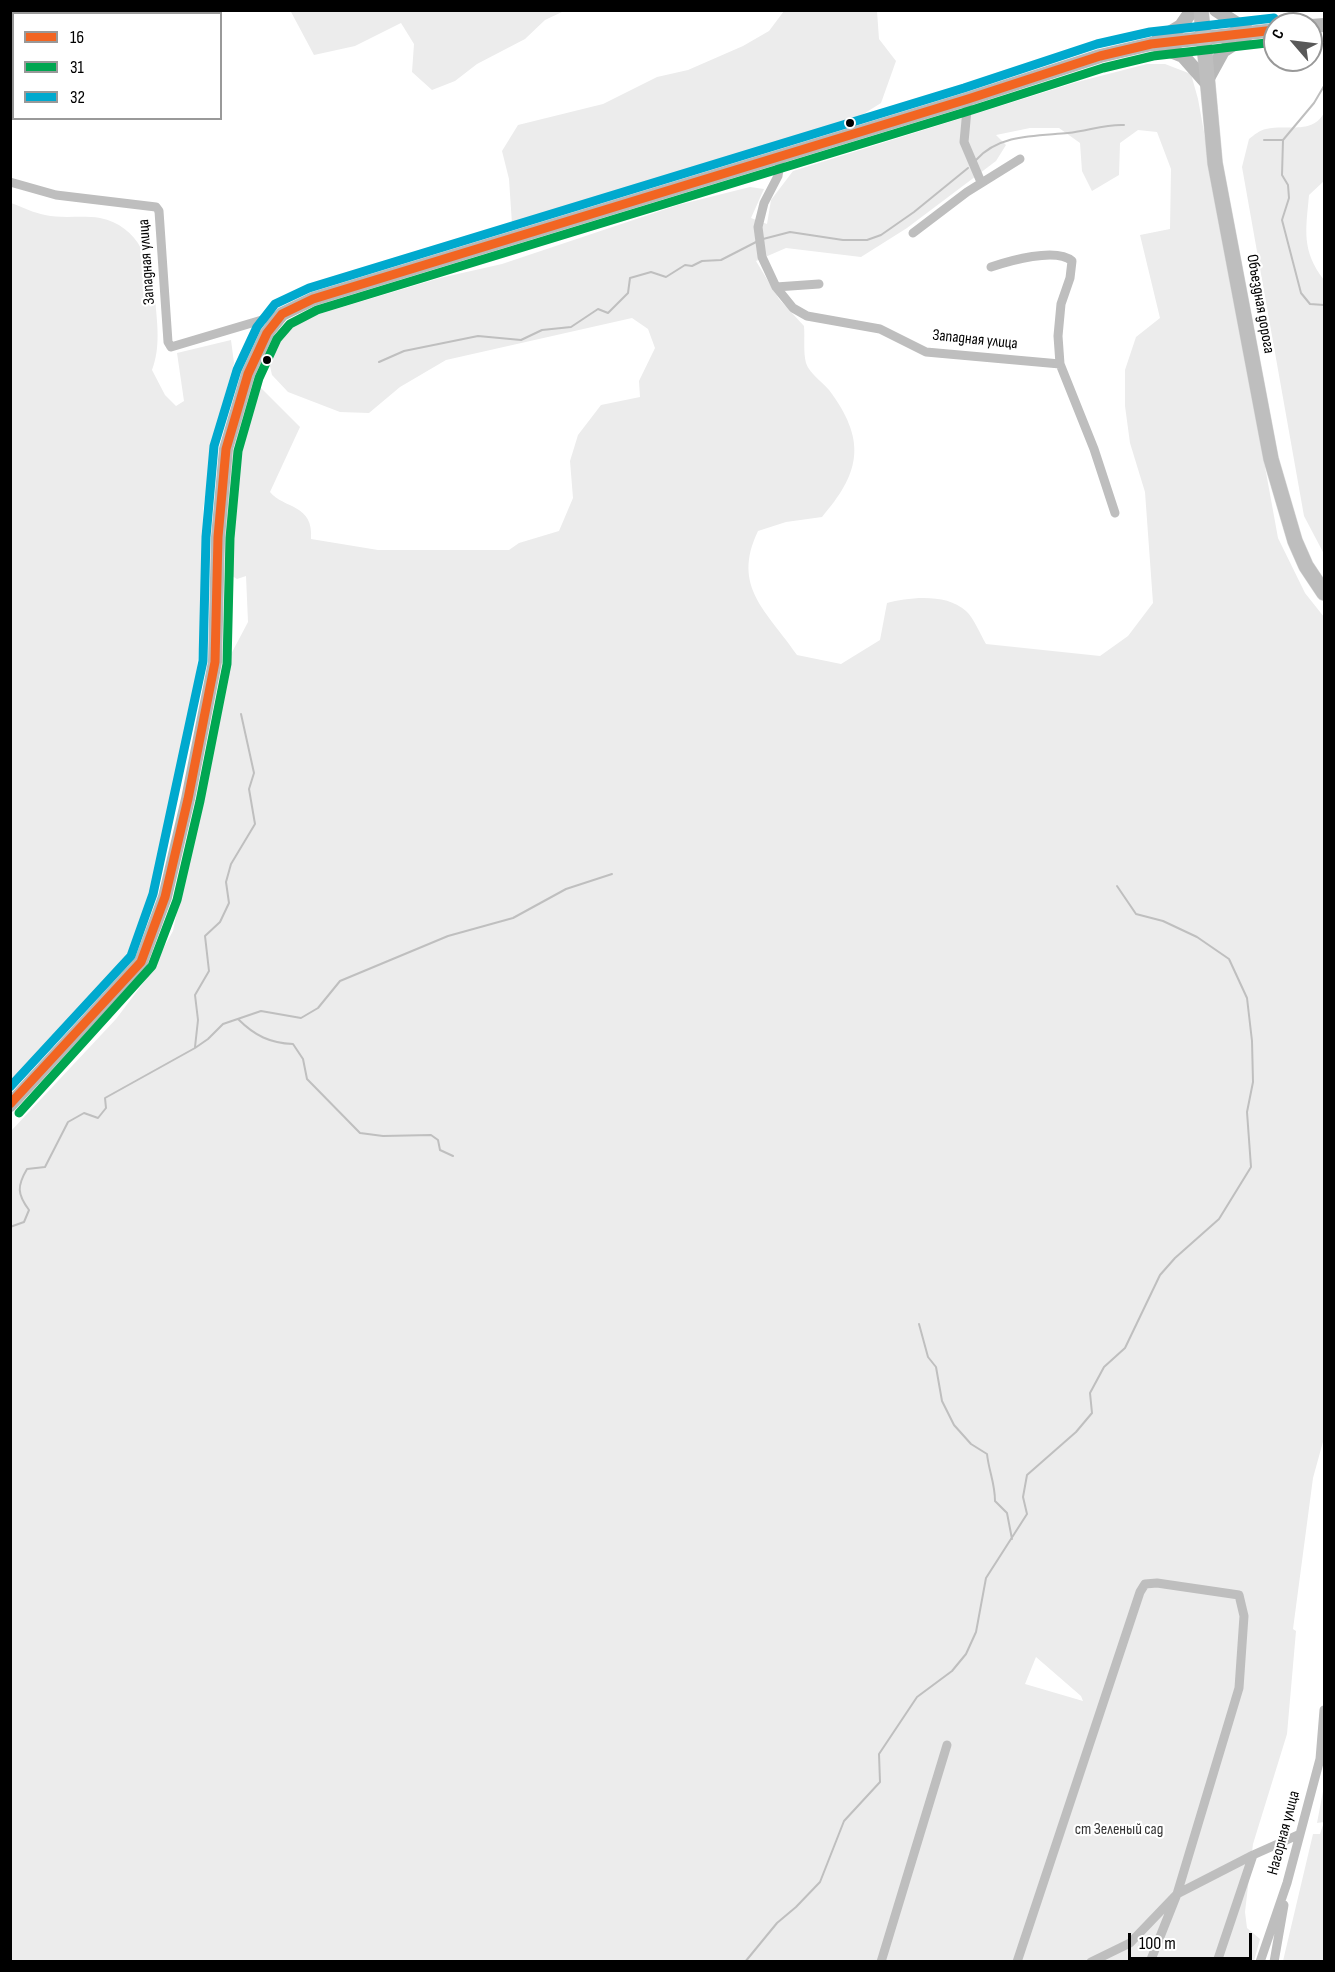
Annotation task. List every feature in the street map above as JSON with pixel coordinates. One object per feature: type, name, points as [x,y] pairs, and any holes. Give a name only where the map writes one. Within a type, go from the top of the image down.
[{"type":"main road","name":"Объездная дорога","points":[[1201,10],[1215,163],[1271,459],[1295,541],[1306,566],[1324,593]]},
{"type":"street","points":[[1151,44],[1181,26],[1192,10]]},
{"type":"street","points":[[1216,10],[1251,33]]},
{"type":"street","points":[[10,1105],[141,962],[165,897],[188,799],[214,662],[218,537],[226,449],[255,354],[282,314],[313,299],[968,99],[1100,56],[1151,44],[1263,32]]},
{"type":"street","points":[[1151,44],[1183,56],[1206,82],[1223,51],[1251,33]]},
{"type":"street","points":[[968,99],[964,142],[981,182]]},
{"type":"street","name":"Западная улица","points":[[781,156],[778,176],[764,203],[758,227],[762,257],[777,287],[793,308],[807,316],[880,329],[926,352],[1060,364]]},
{"type":"street","points":[[913,233],[981,182],[1020,159]]},
{"type":"street","name":"Западная улица","points":[[10,182],[56,195],[156,207],[159,211],[168,342],[171,346],[282,314]]},
{"type":"street","points":[[991,267],[1018,258],[1065,256],[1072,261],[1070,279],[1061,304],[1058,336],[1060,364],[1082,416],[1115,513]]},
{"type":"street","points":[[777,287],[819,284]]},
{"type":"street","points":[[1017,1962],[1140,1592],[1145,1584],[1157,1583],[1239,1595],[1244,1616],[1239,1688],[1177,1894],[1150,1962]]},
{"type":"street","name":"Нагорная улица","points":[[1260,1962],[1287,1883],[1320,1759],[1324,1710]]},
{"type":"street","points":[[881,1962],[947,1745]]},
{"type":"street","points":[[1090,1962],[1130,1942],[1177,1894],[1300,1834]]},
{"type":"street","points":[[1217,1962],[1253,1855]]},
{"type":"street","points":[[1275,1962],[1287,1883]]},
{"type":"green space","points":[[290,10],[564,11],[545,20],[525,39],[477,64],[455,81],[432,90],[412,72],[414,44],[401,23],[355,46],[314,55]]},
{"type":"green space","points":[[784,11],[877,11],[879,39],[896,61],[881,103],[849,123],[787,144],[512,224],[509,179],[502,151],[518,125],[603,104],[657,77],[688,70],[743,46],[769,31]]},
{"type":"green space","name":"ст Зеленый сад","points":[[1147,64],[1165,64],[1191,74],[1198,99],[1278,538],[1305,593],[1324,617],[1324,1438],[1313,1478],[1293,1629],[1296,1631],[1287,1734],[1253,1844],[1245,1912],[1247,1928],[1260,1939],[1254,1961],[11,1962],[11,1131],[116,1019],[147,978],[173,931],[229,658],[248,622],[246,576],[237,579],[229,574],[223,526],[233,451],[253,380],[300,427],[270,492],[303,513],[311,528],[311,539],[378,550],[509,550],[519,543],[559,531],[573,498],[570,461],[578,435],[601,405],[640,397],[639,381],[655,348],[648,329],[632,318],[446,360],[400,387],[369,413],[340,412],[288,392],[272,375],[268,358],[270,343],[289,323],[440,278],[502,264],[678,205],[750,187],[764,189],[751,218],[767,224],[771,200],[793,171],[1077,82]],"holes":[[[1030,128],[1059,128],[1080,143],[1082,171],[1092,191],[1119,175],[1120,143],[1138,130],[1157,132],[1171,169],[1170,229],[1140,235],[1160,318],[1136,337],[1125,370],[1125,406],[1130,443],[1145,492],[1153,603],[1128,636],[1100,656],[986,644],[966,611],[949,601],[928,598],[887,603],[880,640],[841,664],[797,655],[756,598],[748,568],[751,551],[758,531],[786,522],[822,517],[844,487],[851,472],[854,443],[843,412],[829,390],[806,363],[804,326],[779,299],[756,261],[786,248],[861,257],[907,228],[996,161],[1006,145],[996,135]],[[1036,1657],[1081,1696],[1083,1701],[1025,1684]]]},
{"type":"green space","points":[[1324,113],[1324,181],[1309,195],[1306,229],[1308,249],[1324,280],[1324,554],[1304,516],[1242,167],[1249,139],[1257,133],[1274,128],[1313,124]]},
{"type":"green space","points":[[11,203],[52,216],[100,218],[125,229],[134,238],[147,259],[153,285],[158,334],[157,352],[152,370],[165,395],[176,406],[184,401],[177,353],[231,340],[234,363],[220,413],[203,509],[201,631],[189,739],[159,866],[130,952],[96,997],[48,1052],[11,1087]]},
{"type":"green space","points":[[1324,1786],[1324,1822],[1317,1823]]},
{"type":"green space","points":[[1324,1822],[1324,1961],[1283,1961],[1313,1834],[1320,1834]]},
{"type":"waterway","points":[[1324,86],[1314,103],[1283,140],[1282,175],[1288,185],[1289,198],[1282,220],[1301,293],[1310,304],[1324,305]]},
{"type":"waterway","points":[[976,160],[996,145],[1019,138],[1124,125]]},
{"type":"waterway","points":[[1264,140],[1282,140]]},
{"type":"waterway","points":[[763,239],[790,232],[843,240],[867,240],[881,235],[914,212],[968,168]]},
{"type":"waterway","points":[[379,362],[404,351],[478,336],[521,340],[542,330],[571,327],[598,309],[608,313],[628,293],[630,278],[651,272],[666,277],[685,265],[692,266],[702,261],[721,260],[758,241]]},
{"type":"waterway","points":[[195,1047],[198,1020],[195,995],[209,971],[205,936],[220,922],[229,903],[226,882],[231,864],[255,824],[249,789],[254,773],[241,714]]},
{"type":"waterway","points":[[10,1227],[24,1222],[29,1210],[20,1194],[21,1180],[27,1169],[45,1167],[68,1122],[84,1113],[98,1118],[106,1108],[105,1098],[195,1048],[223,1024],[261,1011],[301,1018],[318,1008],[340,981],[448,936],[513,918],[566,889],[612,874]]},
{"type":"waterway","points":[[745,1962],[777,1923],[820,1882],[844,1821],[880,1782],[879,1754],[917,1697],[952,1671],[966,1654],[976,1632],[986,1578],[1027,1514],[1023,1497],[1027,1475],[1076,1432],[1092,1413],[1090,1393],[1104,1367],[1125,1348],[1160,1275],[1175,1258],[1219,1219],[1251,1167],[1247,1112],[1253,1082],[1252,1041],[1247,998],[1229,959],[1197,937],[1163,921],[1136,914],[1117,886]]},
{"type":"waterway","points":[[238,1019],[263,1038],[293,1044],[303,1059],[307,1079],[360,1133],[383,1136],[431,1135],[438,1140],[440,1150],[453,1156]]},
{"type":"waterway","points":[[919,1324],[928,1357],[936,1367],[942,1401],[954,1425],[971,1444],[987,1454],[995,1501],[1007,1513],[1012,1539]]},
{"type":"transit line","name":"32","points":[[10,1087],[131,956],[153,894],[203,661],[206,537],[214,446],[237,370],[257,327],[275,304],[309,288],[964,88],[1097,44],[1150,32],[1263,19]]},
{"type":"transit line","name":"16","points":[[10,1104],[141,962],[165,897],[188,799],[215,662],[218,537],[226,449],[248,374],[267,333],[282,314],[313,299],[968,99],[1100,56],[1151,44],[1263,31]]},
{"type":"transit line","name":"31","points":[[19,1113],[152,966],[177,900],[200,801],[227,664],[230,538],[238,451],[259,378],[277,339],[290,324],[317,310],[1103,68],[1153,56],[1263,43]]}]
